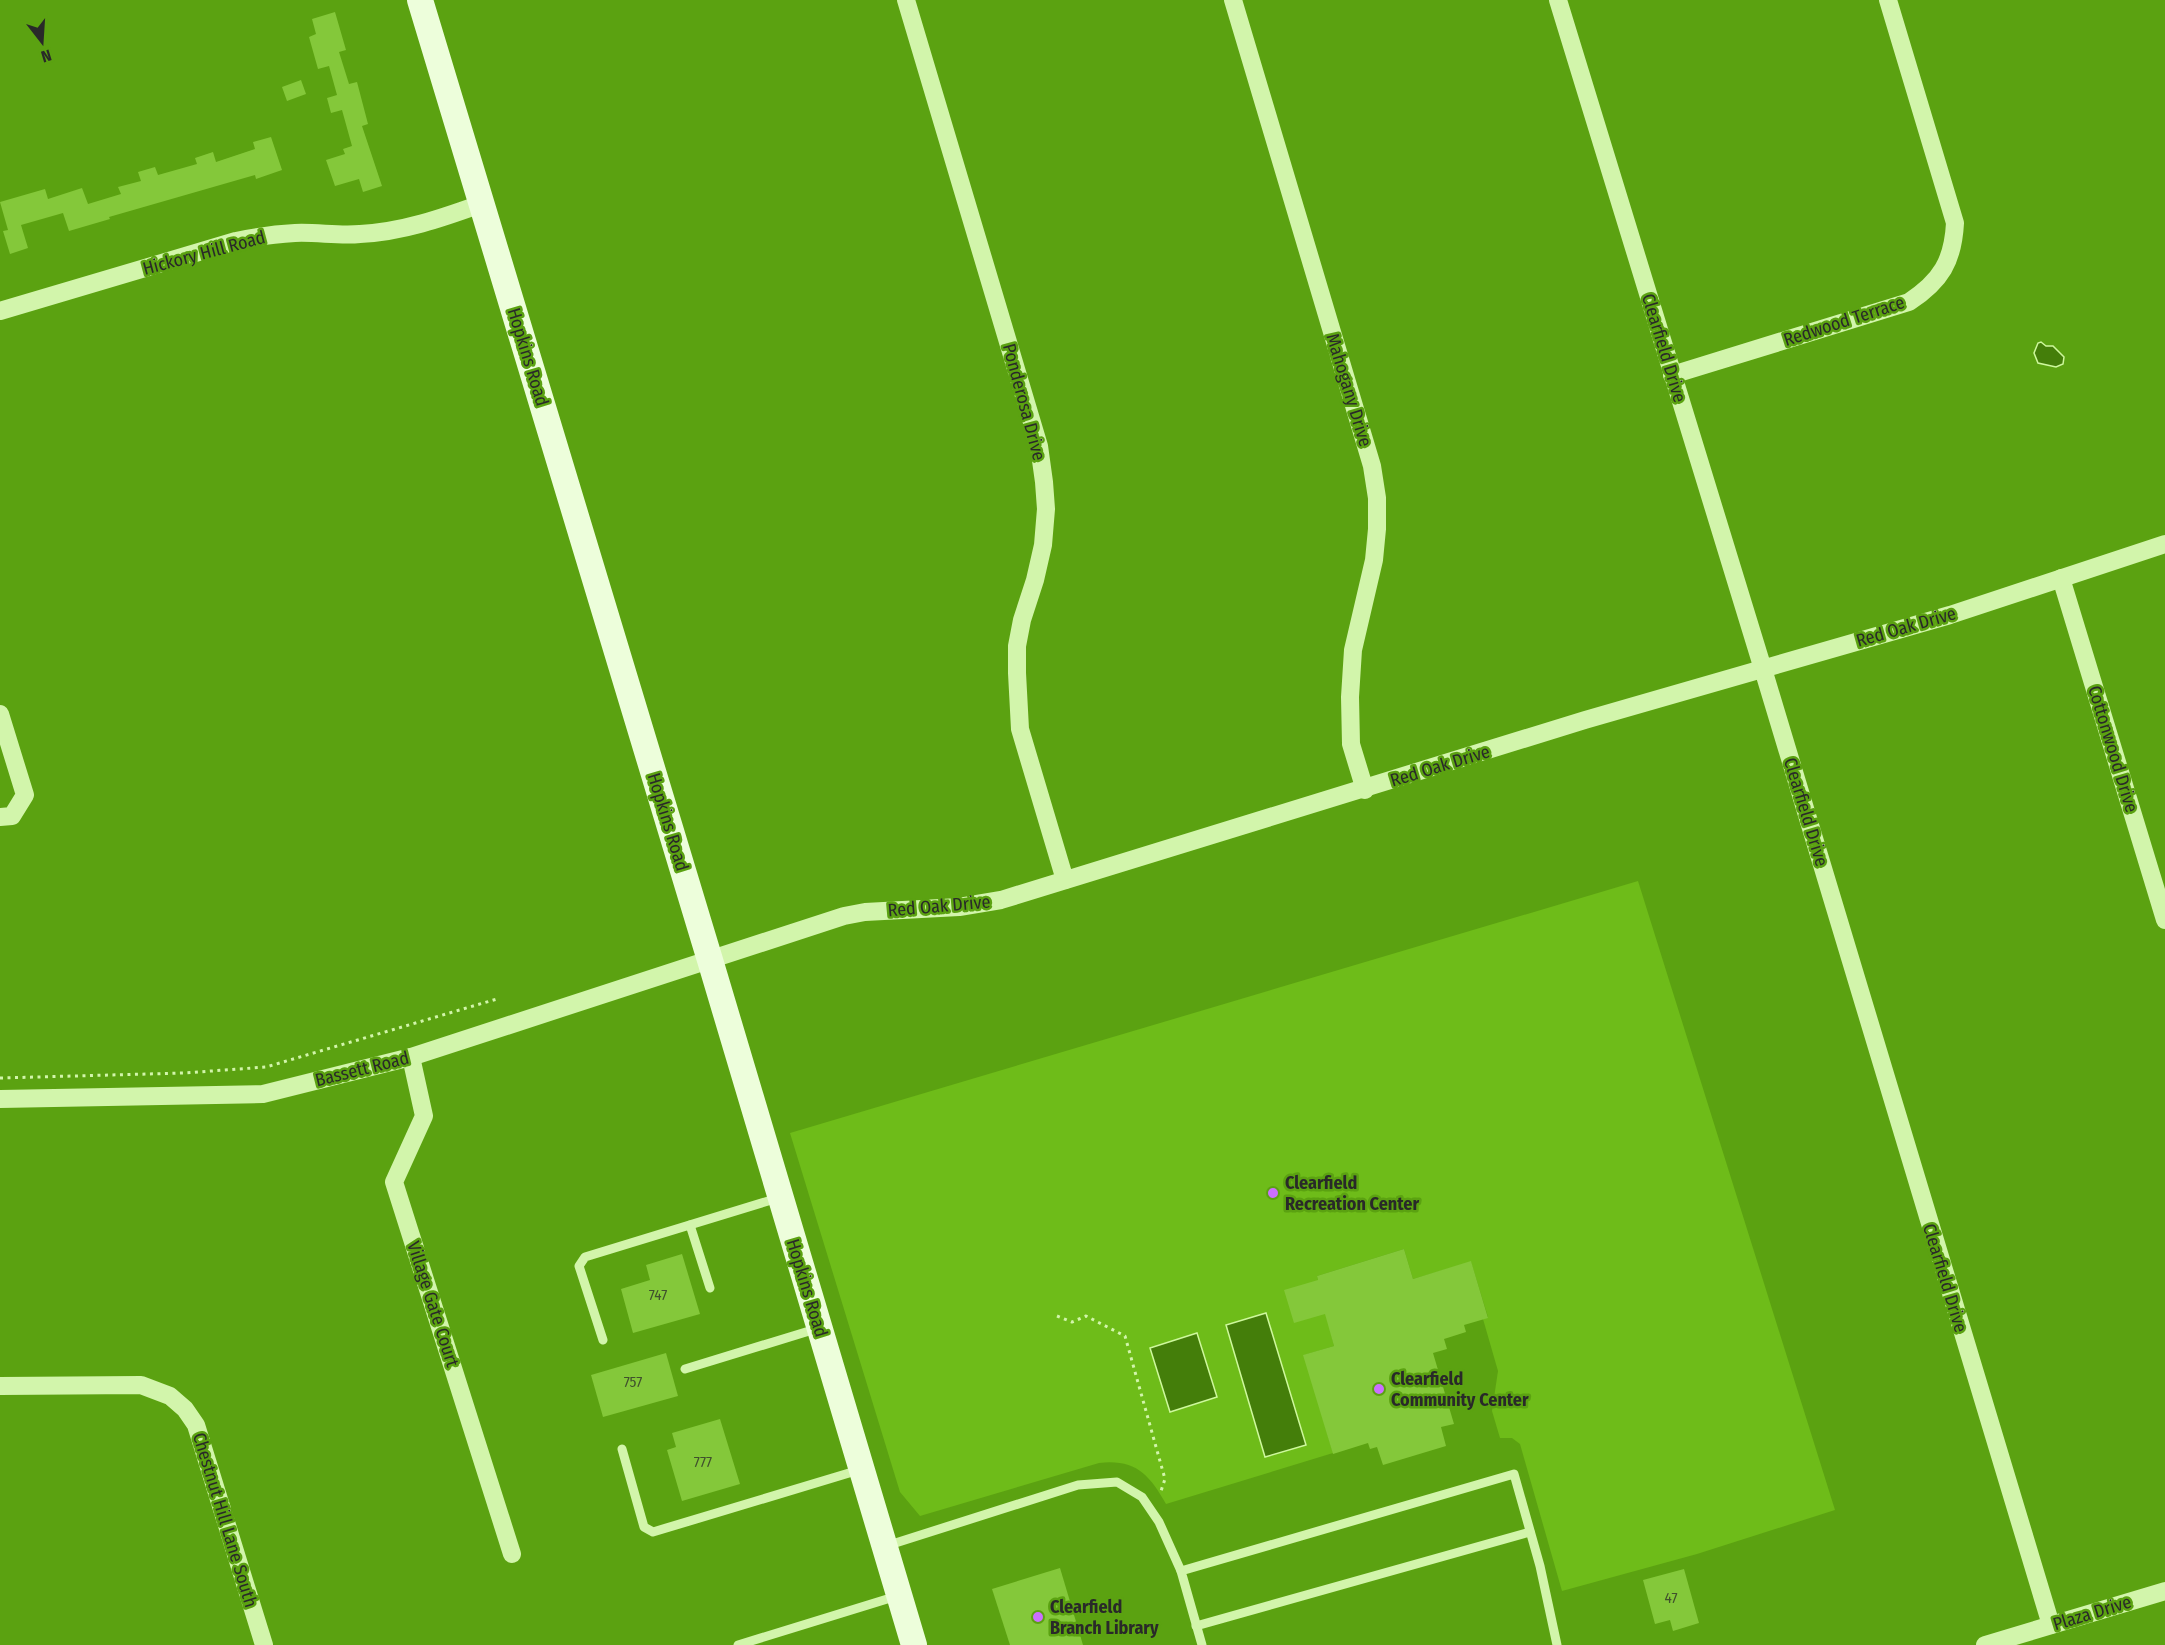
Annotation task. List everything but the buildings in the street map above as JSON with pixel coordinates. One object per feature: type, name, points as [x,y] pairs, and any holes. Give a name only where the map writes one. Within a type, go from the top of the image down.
[{"type":"street","name":"Hopkins Road","points":[[420,0],[915,1645]]},
{"type":"street","name":"Ponderosa Drive","points":[[906,0],[1039,446],[1046,509],[1043,545],[1017,646],[1020,729],[1065,880]]},
{"type":"street","name":"Mahogany Drive","points":[[1233,0],[1372,466],[1377,498],[1377,529],[1374,560],[1353,650],[1350,697],[1351,744],[1365,790]]},
{"type":"street","name":"Clearfield Drive","points":[[1558,0],[1763,669],[2051,1625]]},
{"type":"street","name":"Redwood Terrace","points":[[1672,375],[1909,302],[1928,289],[1940,275],[1954,242],[1955,223],[1888,0]]},
{"type":"street","name":"Hickory Hill Road","points":[[0,311],[236,241],[296,233],[360,234],[405,229],[481,204]]},
{"type":"street","name":"Red Oak Drive","points":[[710,960],[844,916],[865,912],[959,907],[991,902],[1365,790],[1585,720],[1950,615],[2165,544]]},
{"type":"street","name":"Cottonwood Drive","points":[[2061,578],[2165,920]]},
{"type":"street","points":[[0,714],[25,795],[12,816],[0,817]]},
{"type":"street","name":"Bassett Road","points":[[0,1099],[263,1094],[411,1057],[710,960]]},
{"type":"street","name":"Village Gate Court","points":[[411,1057],[424,1116],[394,1182],[512,1554]]},
{"type":"street","name":"Chestnut Hill Lane South","points":[[0,1386],[141,1386],[170,1396],[185,1409],[196,1425],[264,1645]]},
{"type":"street","name":"Plaza Drive","points":[[1985,1645],[2165,1590]]},
{"type":"lane","points":[[603,1340],[579,1266],[585,1257],[780,1198]]},
{"type":"lane","points":[[690,1225],[710,1288]]},
{"type":"lane","points":[[684,1369],[819,1328]]},
{"type":"lane","points":[[622,1449],[644,1527],[653,1532],[862,1470]]},
{"type":"lane","points":[[1181,1571],[1514,1474],[1540,1566],[1557,1645]]},
{"type":"lane","points":[[885,1547],[1078,1485],[1117,1482],[1142,1497],[1159,1522],[1181,1571],[1202,1645]]},
{"type":"lane","points":[[1197,1626],[1530,1532]]},
{"type":"lane","points":[[738,1645],[764,1641],[900,1595]]},
{"type":"path","points":[[0,1078],[184,1073],[266,1067],[497,999]]},
{"type":"path","points":[[1057,1316],[1072,1322],[1086,1316],[1125,1336],[1165,1479],[1160,1494]]},
{"type":"shaded area","points":[[2041,342],[2046,346],[2053,346],[2064,357],[2063,364],[2056,367],[2038,363],[2034,353],[2038,343]]},
{"type":"shaded area","name":"Clearfield Recreation Center","points":[[1638,881],[1835,1510],[1697,1554],[1562,1591],[1520,1444],[1512,1438],[1500,1438],[1492,1411],[1498,1371],[1483,1319],[1488,1317],[1471,1262],[1413,1279],[1404,1249],[1317,1276],[1334,1346],[1304,1355],[1333,1453],[1166,1504],[1147,1477],[1132,1466],[1112,1462],[1099,1463],[920,1516],[900,1492],[790,1133]]},
{"type":"shaded area","points":[[1266,1313],[1306,1445],[1265,1457],[1226,1325]]},
{"type":"shaded area","points":[[1197,1333],[1217,1397],[1170,1412],[1150,1348]]},
{"type":"place","name":"Clearfield Recreation Center","points":[[1273,1193]]},
{"type":"place","name":"Clearfield Community Center","points":[[1379,1389]]},
{"type":"place","name":"Clearfield Branch Library","points":[[1038,1617]]}]
